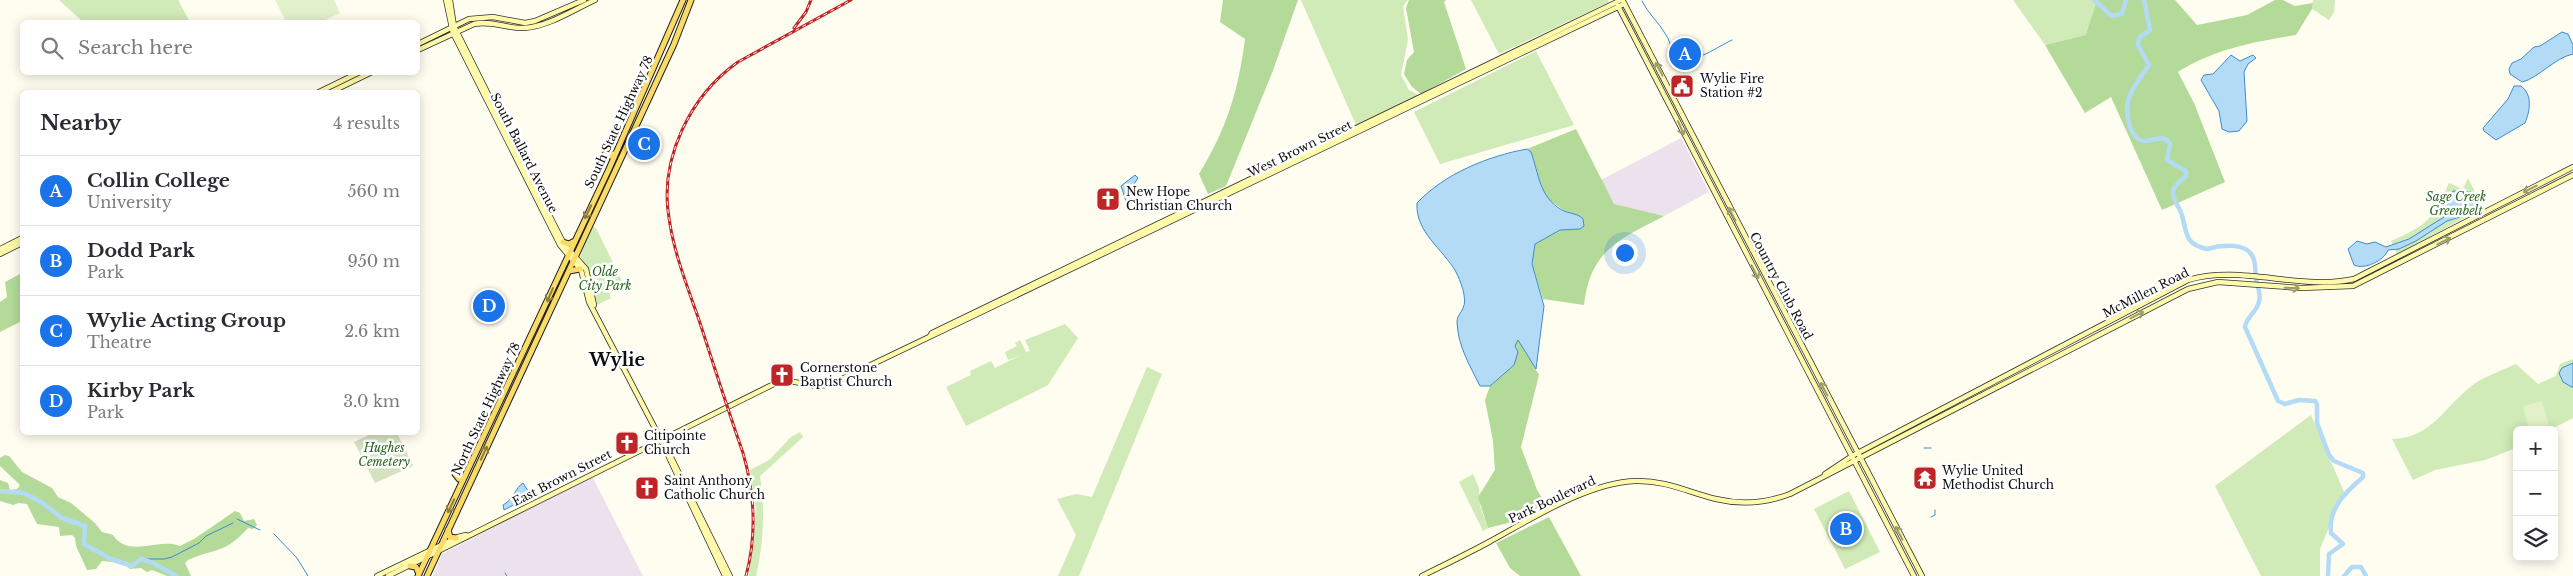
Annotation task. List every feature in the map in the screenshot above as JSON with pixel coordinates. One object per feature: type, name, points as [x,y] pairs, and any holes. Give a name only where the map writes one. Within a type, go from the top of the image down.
[{"type":"main road","name":"South Ballard Avenue","points":[[446,0],[452,27],[560,245],[587,271],[595,309]]},
{"type":"main road","name":"South Ballard Avenue","points":[[450,0],[452,27]]},
{"type":"main road","points":[[420,43],[452,27],[481,17],[493,16],[525,23],[535,21],[584,0]]},
{"type":"main road","points":[[420,49],[455,32],[484,22],[523,28],[536,26],[595,0]]},
{"type":"main road","name":"South State Highway 78","points":[[569,253],[668,38],[683,0]]},
{"type":"main road","name":"South State Highway 78","points":[[575,258],[674,44],[691,0]]},
{"type":"main road","points":[[1620,2],[1644,56],[1914,576]]},
{"type":"main road","name":"West Brown Street","points":[[660,438],[776,383],[792,381],[818,387],[831,384],[930,336],[948,330],[1198,206],[1620,2]]},
{"type":"main road","name":"West Brown Street","points":[[1198,206],[1268,170],[1296,159],[1559,35],[1620,2]]},
{"type":"main road","name":"Country Club Road","points":[[1620,2],[1650,52],[1922,576]]},
{"type":"main road","points":[[679,8],[686,12]]},
{"type":"main road","points":[[1559,35],[1570,26]]},
{"type":"main road","points":[[1644,56],[1650,52]]},
{"type":"main road","points":[[323,90],[354,75]]},
{"type":"main road","points":[[335,90],[366,75]]},
{"type":"main road","points":[[1668,100],[1673,97]]},
{"type":"main road","name":"South Ballard Avenue","points":[[492,107],[569,253]]},
{"type":"main road","points":[[605,154],[610,156],[616,152]]},
{"type":"main road","name":"McMillen Road","points":[[1852,456],[2184,282],[2220,275],[2325,282],[2361,277],[2573,167]]},
{"type":"main road","points":[[1254,181],[1268,170]]},
{"type":"main road","name":"McMillen Road","points":[[1861,458],[2188,289],[2218,282],[2301,288],[2353,286],[2573,175]]},
{"type":"main road","points":[[0,248],[20,239]]},
{"type":"main road","points":[[563,242],[569,244],[575,240]]},
{"type":"main road","points":[[0,254],[20,244]]},
{"type":"main road","name":"North State Highway 78","points":[[419,575],[569,253]]},
{"type":"main road","name":"South Ballard Avenue","points":[[575,258],[580,269],[586,294],[660,438]]},
{"type":"main road","name":"North State Highway 78","points":[[427,576],[575,258]]},
{"type":"main road","points":[[569,272],[574,268],[580,269]]},
{"type":"main road","points":[[1784,327],[1790,324]]},
{"type":"main road","points":[[660,438],[725,576]]},
{"type":"main road","points":[[660,438],[730,576]]},
{"type":"main road","name":"East Brown Street","points":[[388,576],[660,438]]},
{"type":"main road","name":"Park Boulevard","points":[[1814,483],[1852,456]]},
{"type":"main road","name":"Park Boulevard","points":[[1422,576],[1591,490],[1629,481],[1666,483],[1715,499],[1739,503],[1775,499],[1814,483],[1861,458]]},
{"type":"main road","points":[[455,474],[460,479],[465,476]]},
{"type":"main road","points":[[1886,522],[1892,519]]},
{"type":"main road","points":[[448,530],[450,537],[456,538]]},
{"type":"main road","name":"East Brown Street","points":[[376,576],[456,538],[471,535]]},
{"type":"main road","points":[[410,566],[416,568],[419,575]]},
{"type":"shaded area","points":[[1681,138],[1709,192],[1664,216],[1614,205],[1601,180]]},
{"type":"shaded area","points":[[592,476],[643,576],[433,576],[442,554]]},
{"type":"green space","points":[[59,0],[178,0],[189,20],[81,20]]},
{"type":"green space","points":[[275,0],[334,0],[340,13],[325,20],[285,20]]},
{"type":"green space","points":[[1223,0],[1298,0],[1272,73],[1226,186],[1208,194],[1199,174],[1217,141],[1230,109],[1239,76],[1245,39],[1220,22]]},
{"type":"green space","points":[[1301,0],[1408,0],[1403,6],[1408,40],[1401,75],[1409,90],[1418,95],[1356,125]]},
{"type":"green space","points":[[1409,0],[1446,0],[1444,2],[1466,69],[1421,94],[1412,87],[1404,74],[1407,60],[1414,52],[1406,8]]},
{"type":"green space","points":[[1471,0],[1608,0],[1609,2],[1499,54]]},
{"type":"green space","points":[[2013,0],[2097,0],[2087,35],[2045,45]]},
{"type":"green space","points":[[2097,0],[2175,0],[2197,25],[2247,15],[2275,0],[2283,0],[2295,6],[2313,3],[2312,9],[2296,35],[2220,52],[2178,72],[2194,103],[2225,182],[2162,210],[2111,97],[2085,113],[2045,45],[2086,35]]},
{"type":"green space","points":[[2313,0],[2335,0],[2334,12],[2329,20],[2312,9]]},
{"type":"green space","points":[[1536,51],[1574,125],[1440,164],[1414,112]]},
{"type":"green space","points":[[1576,129],[1614,204],[1664,216],[1621,240],[1600,259],[1587,286],[1584,305],[1543,299],[1532,264],[1535,244],[1560,230],[1581,229],[1569,214],[1548,199],[1541,187],[1531,152],[1527,149]]},
{"type":"green space","name":"Sage Creek Greenbelt","points":[[2468,178],[2483,208],[2397,254],[2391,241],[2421,226],[2433,214],[2449,183],[2463,189]]},
{"type":"green space","name":"Olde City Park","points":[[592,227],[596,228],[624,285],[609,293],[611,298],[597,305],[584,262],[580,256]]},
{"type":"green space","points":[[20,274],[20,322],[0,332],[0,302],[7,297],[5,282]]},
{"type":"green space","points":[[492,293],[501,311],[486,319],[476,301]]},
{"type":"green space","points":[[1065,324],[1078,338],[1048,385],[966,426],[946,387],[971,375],[970,371],[991,361],[995,368],[1021,355],[1008,360],[1005,352],[1017,346],[1015,343],[1020,340],[1026,352],[1030,351],[1025,340]]},
{"type":"green space","points":[[1518,339],[1539,375],[1521,447],[1537,490],[1545,503],[1516,521],[1488,528],[1478,497],[1495,470],[1493,441],[1485,400],[1490,386],[1514,365],[1515,346]]},
{"type":"green space","points":[[2573,359],[2573,418],[2558,426],[2513,426],[2513,449],[2485,460],[2435,470],[2413,480],[2392,439],[2418,433],[2428,427],[2474,384],[2495,373],[2516,364],[2538,384],[2556,376],[2560,364]]},
{"type":"green space","points":[[1147,367],[1162,374],[1079,576],[1058,576],[1076,535],[1057,499],[1076,494],[1092,497]]},
{"type":"green space","points":[[2542,401],[2549,425],[2528,426],[2523,406]]},
{"type":"green space","points":[[2311,415],[2344,492],[2320,549],[2320,576],[2261,576],[2215,486]]},
{"type":"green space","points":[[800,432],[803,437],[760,476],[763,501],[762,538],[756,576],[749,576],[756,510],[750,470],[769,460],[791,437]]},
{"type":"green space","name":"Hughes Cemetery","points":[[369,435],[398,435],[413,465],[375,483],[354,442]]},
{"type":"green space","points":[[5,455],[9,456],[22,472],[52,488],[58,497],[71,503],[95,523],[102,532],[113,535],[127,546],[171,544],[180,546],[194,539],[235,511],[240,513],[244,521],[254,519],[257,525],[253,529],[248,528],[226,546],[188,560],[185,563],[191,576],[167,576],[152,570],[147,572],[141,568],[130,569],[122,563],[102,561],[96,569],[87,570],[76,546],[75,538],[72,535],[60,536],[59,527],[37,524],[27,504],[19,503],[13,505],[0,501],[0,480],[8,483],[10,490],[17,489],[20,485],[0,466],[0,458]]},
{"type":"green space","points":[[1473,474],[1479,488],[1480,506],[1488,528],[1483,531],[1459,482]]},
{"type":"green space","points":[[1849,491],[1880,552],[1845,569],[1814,509]]},
{"type":"green space","points":[[1549,517],[1581,576],[1520,576],[1510,568],[1496,543]]},
{"type":"water","points":[[2562,32],[2568,34],[2573,45],[2573,54],[2559,59],[2522,82],[2510,74],[2509,69],[2512,63],[2521,59],[2534,47],[2540,46]]},
{"type":"water","points":[[2231,55],[2240,61],[2253,55],[2256,58],[2248,64],[2244,72],[2247,121],[2239,131],[2229,132],[2222,129],[2219,111],[2201,80],[2204,75],[2213,74]]},
{"type":"water","points":[[2514,86],[2521,86],[2529,98],[2527,118],[2525,123],[2496,140],[2484,131],[2483,128],[2508,99]]},
{"type":"water","points":[[1527,149],[1531,152],[1544,192],[1549,199],[1562,210],[1581,217],[1584,226],[1580,229],[1560,230],[1535,244],[1532,264],[1544,306],[1536,369],[1518,340],[1515,346],[1518,352],[1514,365],[1490,386],[1480,386],[1459,339],[1457,320],[1465,300],[1461,285],[1451,264],[1420,223],[1417,203],[1440,183],[1453,175],[1497,156]]},
{"type":"water","points":[[1135,175],[1138,178],[1132,187],[1132,199],[1126,201],[1121,186]]},
{"type":"water","points":[[2453,191],[2471,192],[2476,205],[2463,216],[2447,221],[2416,241],[2399,249],[2388,250],[2382,258],[2373,264],[2354,265],[2348,249],[2357,241],[2367,244],[2375,242],[2386,247],[2409,239],[2444,217],[2444,204]]},
{"type":"water","points":[[2573,363],[2572,387],[2563,382],[2559,373],[2562,368]]},
{"type":"water","points":[[523,483],[530,494],[529,497],[504,510],[503,505]]},
{"type":"waterway","points":[[2094,0],[2112,16],[2122,14],[2126,0]]},
{"type":"waterway","points":[[2144,0],[2150,30],[2139,38],[2138,45],[2149,65],[2135,85],[2129,98],[2127,110],[2129,124],[2135,136],[2140,140],[2165,139],[2170,144],[2167,160],[2186,171],[2186,176],[2175,187],[2173,194],[2189,239],[2199,247],[2207,249],[2219,246],[2234,246],[2246,250],[2254,260],[2257,284]]},
{"type":"waterway","points":[[1642,1],[1663,30],[1673,53],[1678,58],[1685,60],[1693,59],[1732,40]]},
{"type":"waterway","points":[[2258,287],[2259,301],[2245,327],[2278,401],[2285,404],[2299,400],[2315,401],[2317,404],[2317,423],[2329,455],[2334,461],[2363,473],[2363,477],[2340,501],[2332,516],[2331,533],[2343,544],[2329,554],[2328,576]]},
{"type":"waterway","points":[[1924,448],[1931,448]]},
{"type":"waterway","points":[[0,491],[24,493],[41,502],[62,518],[85,526],[84,544],[111,559],[132,566],[141,559],[146,560],[177,576]]},
{"type":"waterway","points":[[1931,517],[1935,515],[1935,510]]},
{"type":"waterway","points":[[237,519],[260,530]]},
{"type":"waterway","points":[[141,559],[172,557],[199,543],[206,536],[233,523]]},
{"type":"waterway","points":[[274,534],[297,558],[308,576]]},
{"type":"waterway","points":[[2344,576],[2352,567],[2361,567],[2366,576]]},
{"type":"railway","points":[[794,28],[806,12],[811,0]]},
{"type":"railway","points":[[746,576],[750,560],[753,529],[752,499],[747,468],[674,245],[667,196],[669,174],[674,152],[692,111],[721,76],[738,62],[851,0]]},
{"type":"place","name":"Collin College","points":[[1685,54]]},
{"type":"place","name":"Wylie Fire Station #2","points":[[1682,86]]},
{"type":"place","name":"Wylie Acting Group","points":[[644,144]]},
{"type":"place","name":"New Hope Christian Church","points":[[1108,199]]},
{"type":"place","name":"Kirby Park","points":[[489,306]]},
{"type":"place","name":"Cornerstone Baptist Church","points":[[782,375]]},
{"type":"place","name":"Citipointe Church","points":[[627,443]]},
{"type":"place","name":"Wylie United Methodist Church","points":[[1925,478]]},
{"type":"place","name":"Saint Anthony Catholic Church","points":[[647,488]]},
{"type":"place","name":"Dodd Park","points":[[1846,529]]},
{"type":"district","name":"Wylie","points":[[617,360]]}]
